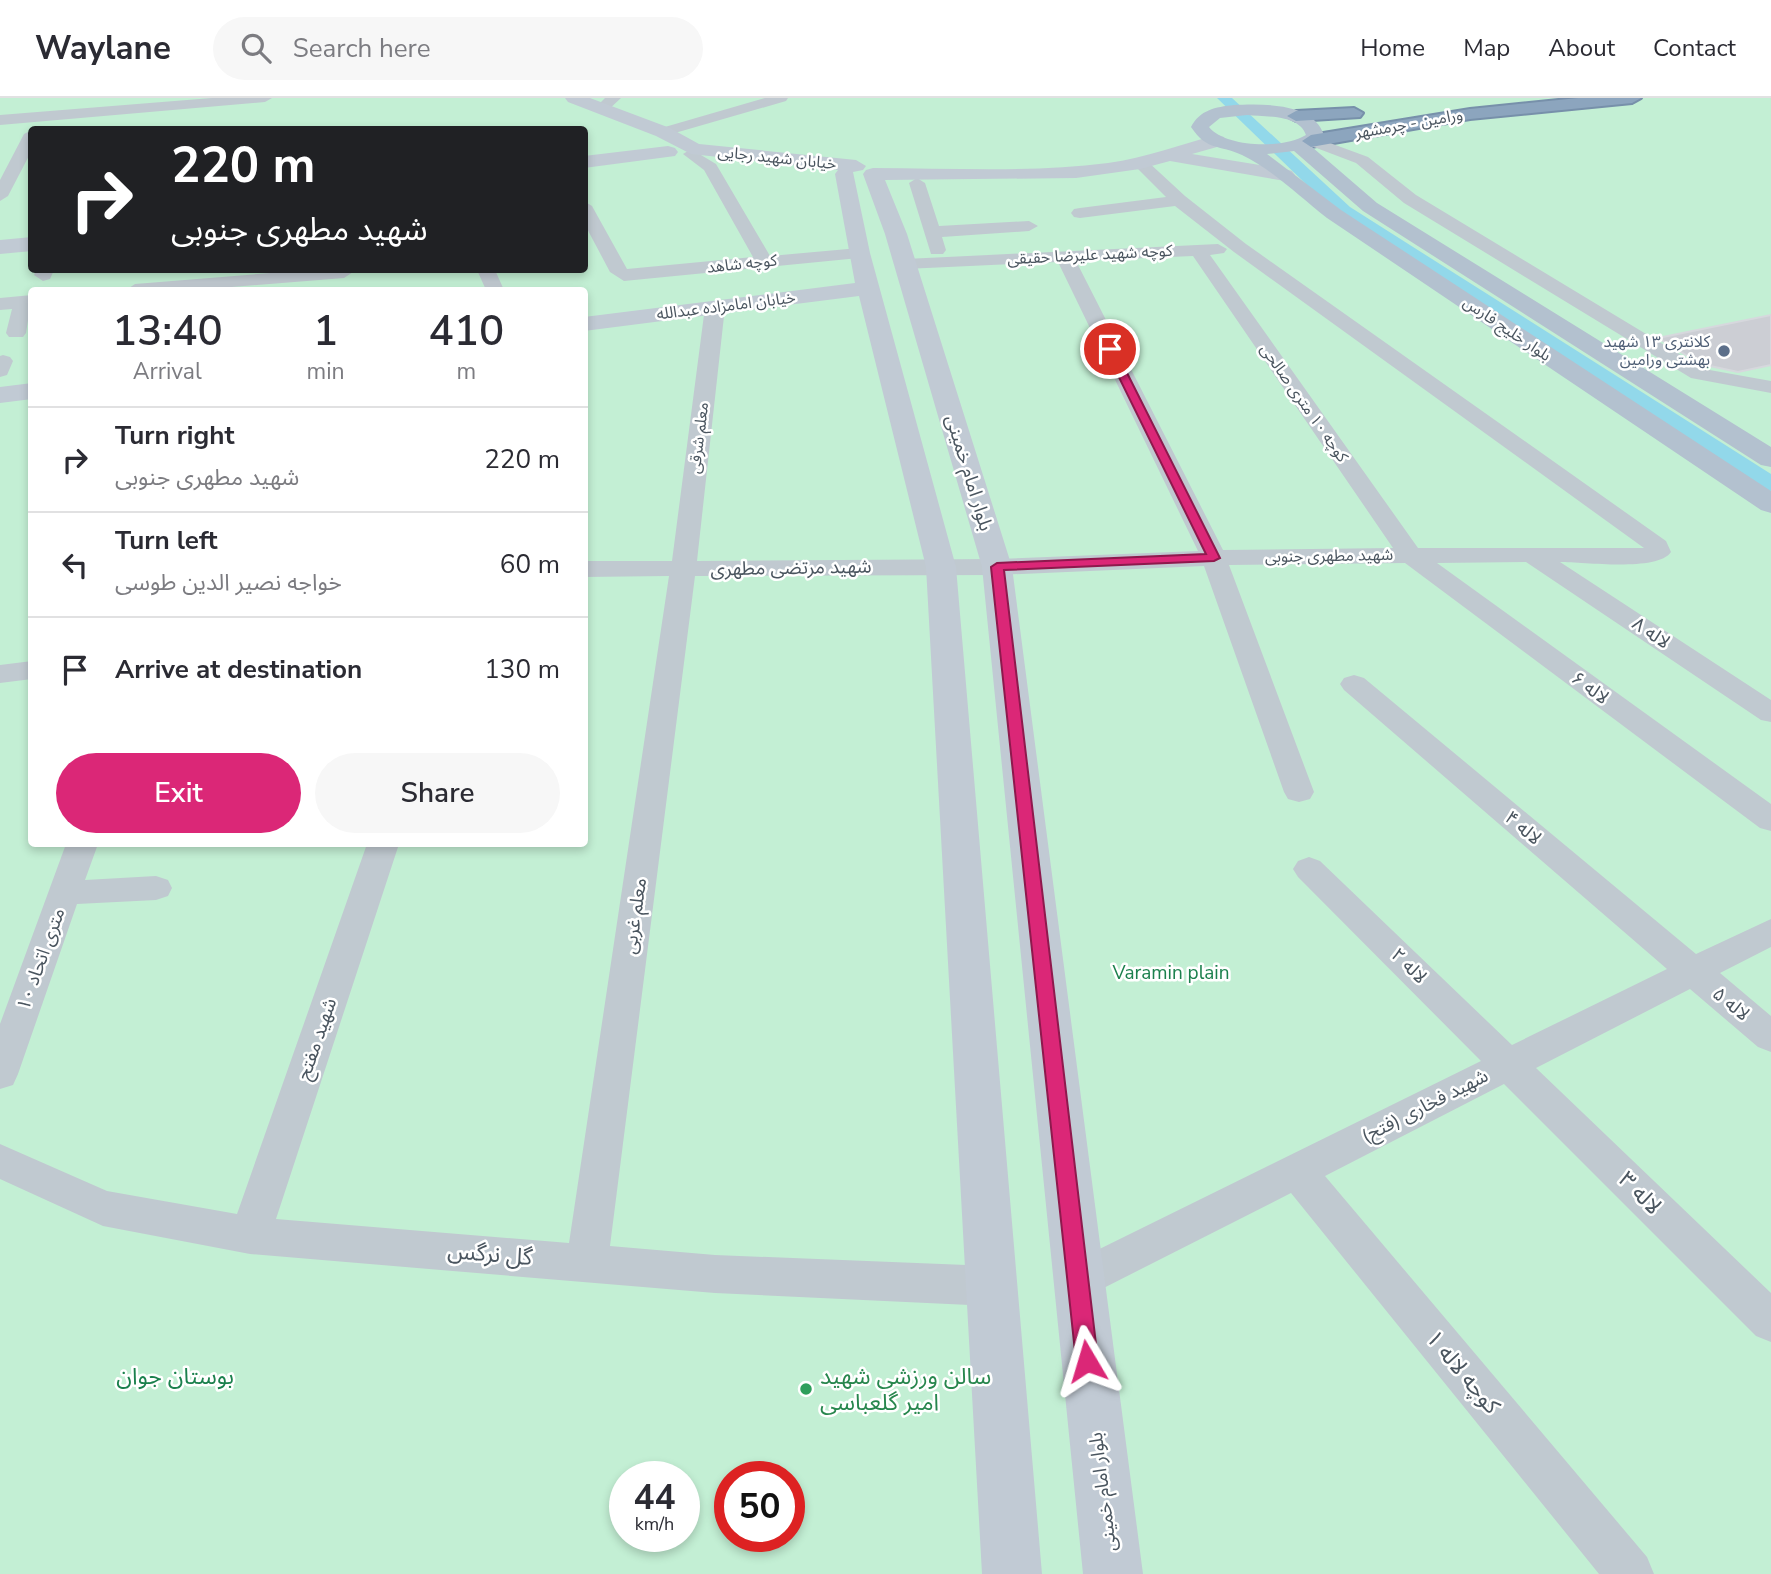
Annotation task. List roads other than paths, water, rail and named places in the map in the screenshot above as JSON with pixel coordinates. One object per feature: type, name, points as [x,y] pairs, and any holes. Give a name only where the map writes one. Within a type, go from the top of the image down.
[{"type":"highway","name":"ورامین - چرمشهر","points":[[1288,114],[1362,113],[1523,98]]},
{"type":"highway","name":"ورامین - چرمشهر","points":[[1282,147],[1471,114],[1632,98]]},
{"type":"main road","points":[[574,98],[608,104],[676,144]]},
{"type":"main road","points":[[1206,125],[1282,147],[1315,130],[1263,98]]},
{"type":"main road","points":[[857,170],[1071,162],[1135,153],[1239,111],[1288,114]]},
{"type":"main road","points":[[1162,157],[1206,125]]},
{"type":"main road","name":"خیابان شهید رجایی","points":[[588,161],[676,144],[857,170]]},
{"type":"main road","name":"بلوار خلیج فارس","points":[[1282,147],[1285,175],[1334,214],[1771,504]]},
{"type":"main road","name":"بلوار خلیج فارس","points":[[1282,147],[1370,207],[1771,459]]},
{"type":"main road","points":[[857,170],[1041,173],[1140,163],[1162,157],[1209,161],[1285,175]]},
{"type":"main road","points":[[857,170],[859,253],[941,567],[1012,1574]]},
{"type":"main road","name":"بلوار امام خمینی","points":[[857,170],[923,263],[997,567],[1113,1574]]},
{"type":"main road","points":[[0,247],[28,244]]},
{"type":"main road","name":"خیابان امامزاده عبدالله","points":[[588,323],[868,288]]},
{"type":"main road","points":[[0,395],[28,392]]},
{"type":"street","points":[[105,113],[120,98]]},
{"type":"street","points":[[0,120],[37,124],[105,113],[146,114],[265,98]]},
{"type":"street","points":[[676,144],[781,98]]},
{"type":"street","points":[[2,188],[28,141]]},
{"type":"street","points":[[676,144],[710,167],[764,261]]},
{"type":"street","points":[[1282,147],[1362,160],[1410,199],[1698,374],[1771,387]]},
{"type":"street","points":[[1140,163],[1179,200],[1240,248]]},
{"type":"street","points":[[2,188],[28,183]]},
{"type":"street","points":[[917,183],[933,232],[923,263]]},
{"type":"street","points":[[1080,213],[1179,200]]},
{"type":"street","name":"کوچه شاهد","points":[[588,214],[619,272],[624,275],[859,253]]},
{"type":"street","points":[[933,232],[1029,226]]},
{"type":"street","name":"کوچه شهید علیرضا حقیقی","points":[[923,263],[1240,248]]},
{"type":"street","name":"شهید مطهری جنوبی","points":[[997,567],[1214,558],[1531,554],[1652,556],[1660,552],[1657,546],[1240,248]]},
{"type":"street","name":"کوچه ۱۰ متری صالحی","points":[[1198,250],[1410,555]]},
{"type":"street","points":[[1064,256],[1214,558],[1299,792]]},
{"type":"street","points":[[212,287],[328,273]]},
{"type":"street","points":[[0,304],[27,301],[16,333]]},
{"type":"street","name":"معلم شرقی","points":[[683,570],[715,307]]},
{"type":"street","name":"لاله ۸","points":[[1531,554],[1771,713]]},
{"type":"street","name":"لاله ۶","points":[[1410,555],[1771,820]]},
{"type":"street","name":"شهید مرتضی مطهری","points":[[588,569],[997,567]]},
{"type":"street","name":"معلم غربی","points":[[587,1262],[683,570]]},
{"type":"street","points":[[0,674],[28,670]]},
{"type":"street","name":"لاله ۴","points":[[1354,684],[1692,972]]},
{"type":"street","name":"۱۰ متری اتحاد","points":[[0,1074],[81,847]]},
{"type":"street","name":"شهید مفتح","points":[[250,1235],[382,847]]},
{"type":"street","name":"لاله ۲","points":[[1309,869],[1509,1064]]},
{"type":"street","points":[[65,893],[156,888]]},
{"type":"street","name":"شهید فخاری (فتح)","points":[[1078,1281],[1771,932]]},
{"type":"street","name":"لاله ۵","points":[[1692,972],[1771,1037]]},
{"type":"street","name":"لاله ۳","points":[[1509,1064],[1771,1322]]},
{"type":"street","name":"گل نرگس","points":[[0,1161],[103,1208],[250,1235],[715,1274],[991,1286]]},
{"type":"street","name":"کوچه لاله ۱","points":[[1297,1171],[1630,1574]]},
{"type":"waterway","points":[[1224,98],[1344,211],[1771,484]]},
{"type":"place","name":"کلانتری ۱۳ شهید بهشتی ورامین","points":[[1724,351]]},
{"type":"place","name":"سالن ورزشی شهید امیر گلعباسی","points":[[806,1389]]},
{"type":"park label","name":"Varamin plain","points":[[1171,973]]},
{"type":"park label","name":"بوستان جوان","points":[[175,1376]]}]
